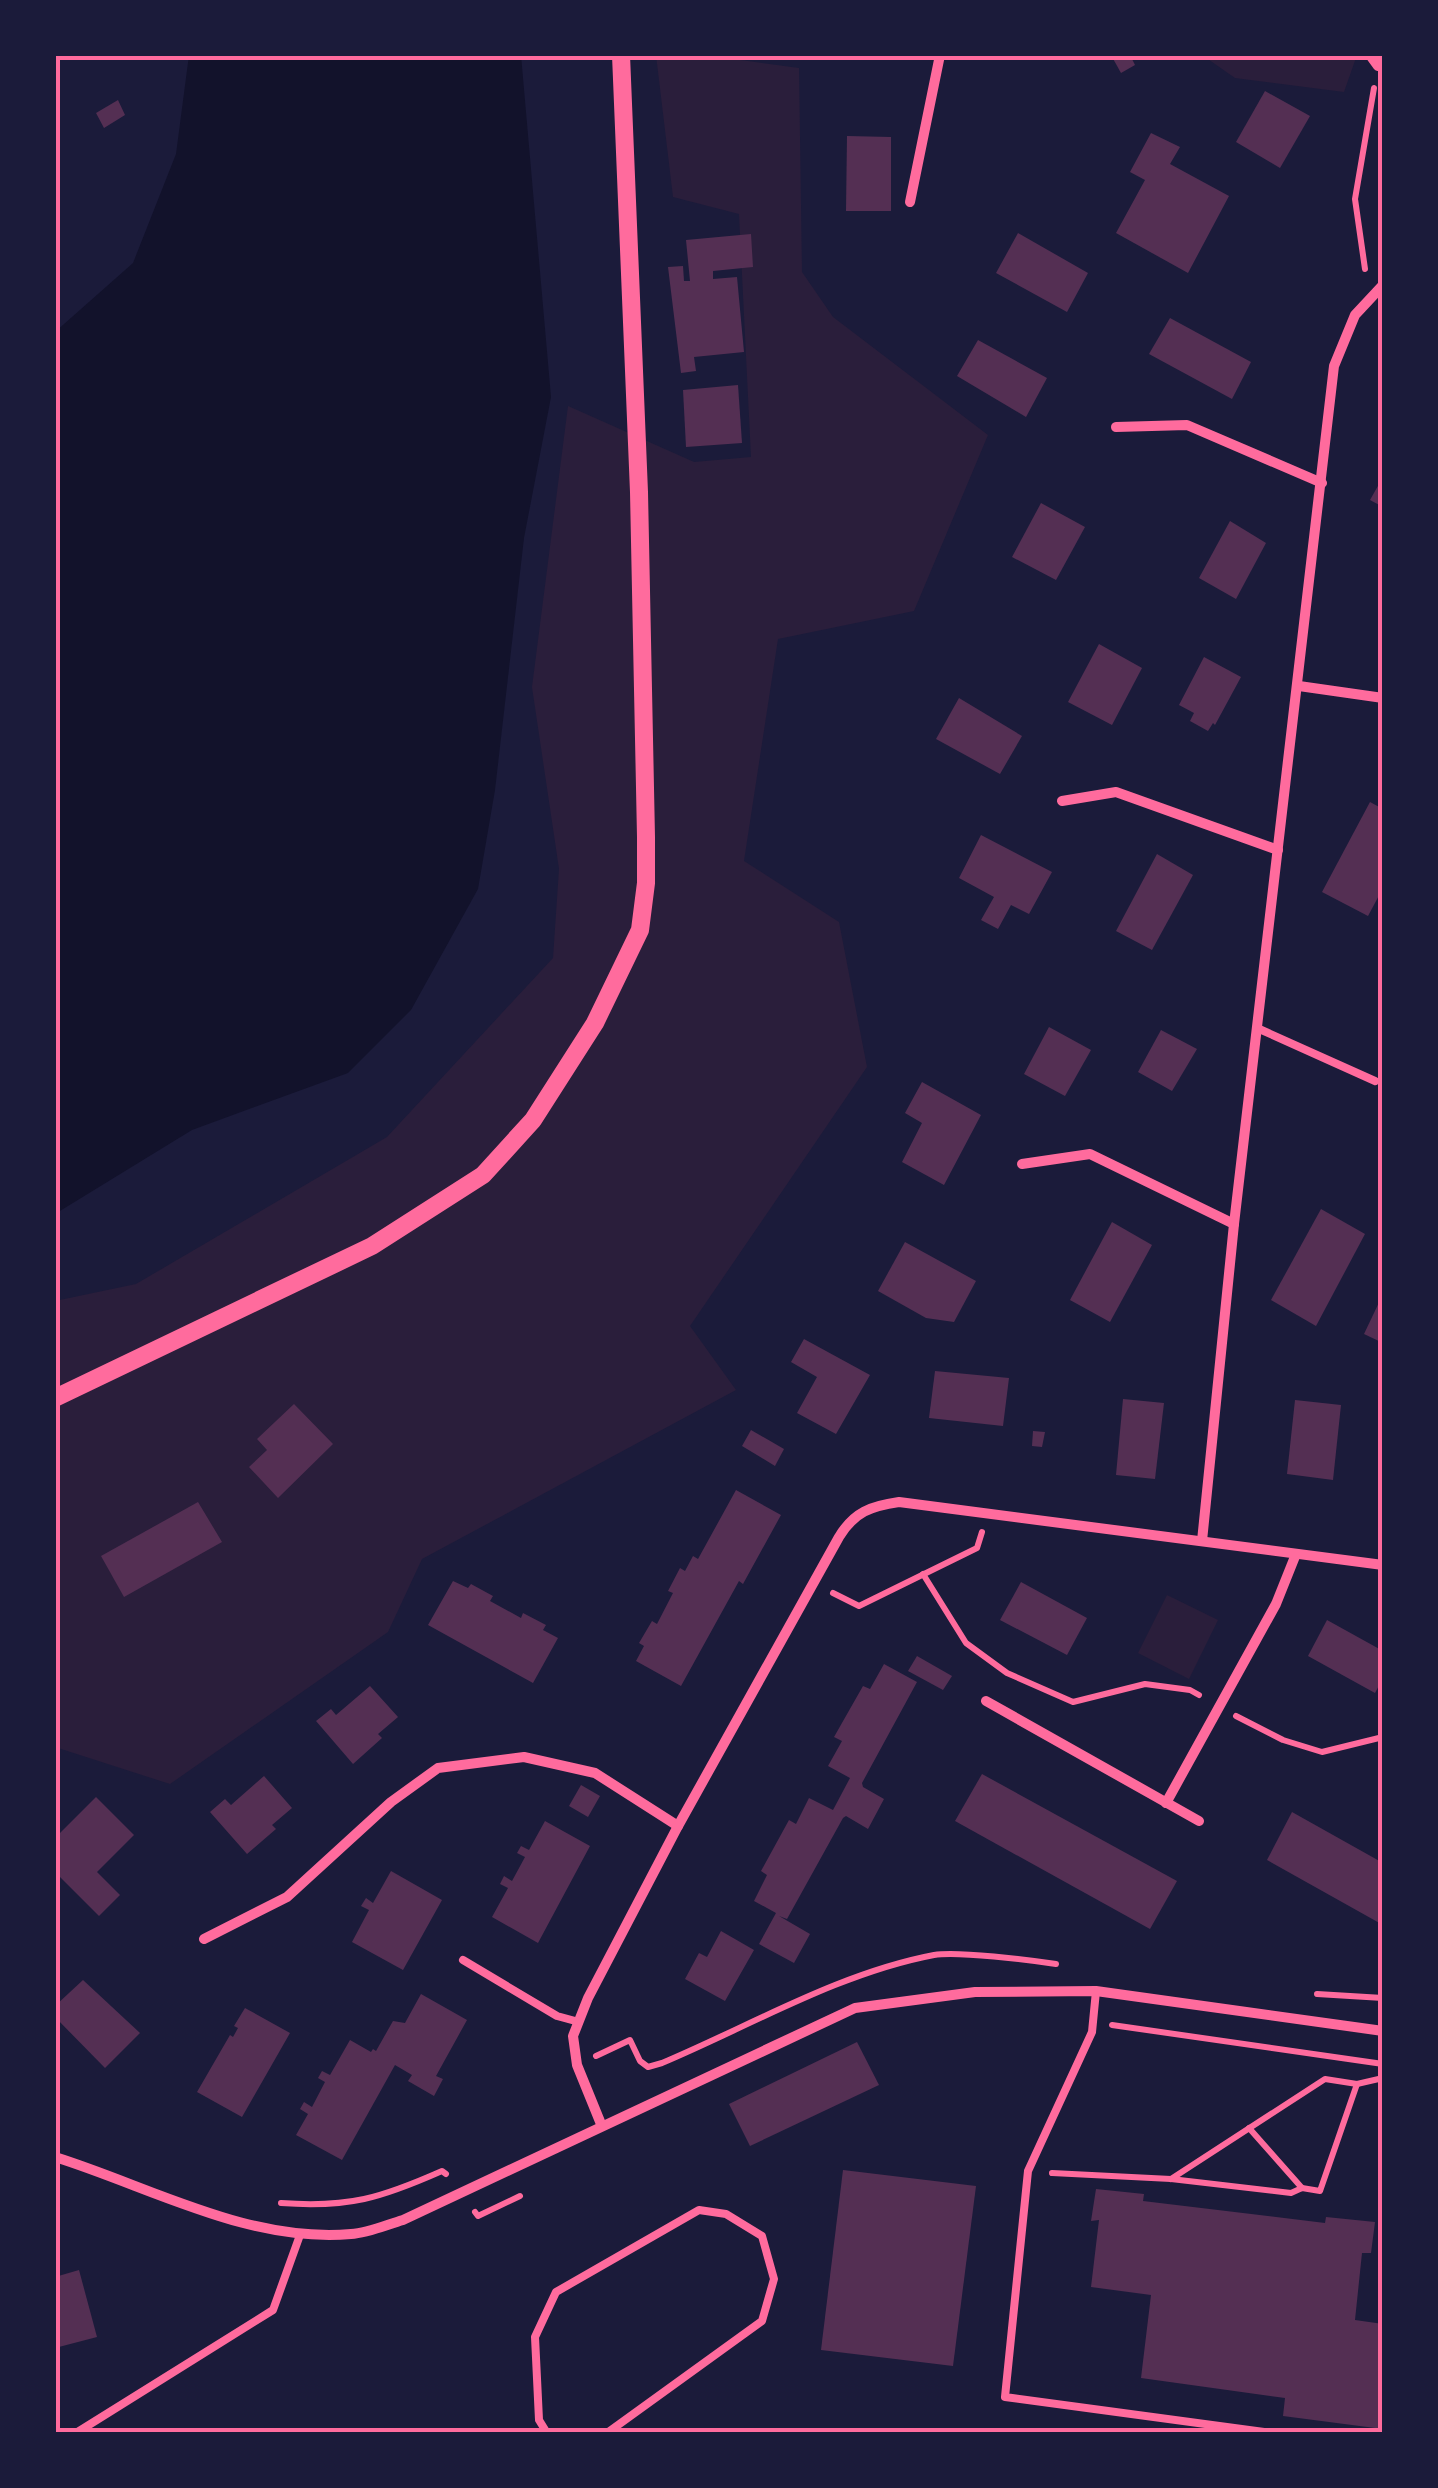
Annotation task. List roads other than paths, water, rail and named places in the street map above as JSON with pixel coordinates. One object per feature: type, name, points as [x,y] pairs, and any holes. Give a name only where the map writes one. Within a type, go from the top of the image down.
[{"type":"street","points":[[55,1398],[372,1246],[483,1175],[533,1120],[596,1023],[640,930],[646,884],[640,550],[621,55]]},
{"type":"street","points":[[910,202],[940,55]]},
{"type":"street","points":[[1370,55],[1378,66]]},
{"type":"street","points":[[1202,1542],[1234,1224],[1334,366],[1355,315],[1383,285]]},
{"type":"street","points":[[1116,427],[1188,424],[1322,483]]},
{"type":"street","points":[[1299,686],[1383,698]]},
{"type":"street","points":[[1062,802],[1116,792],[1278,850]]},
{"type":"street","points":[[1022,1164],[1090,1154],[1234,1224]]},
{"type":"street","points":[[601,2124],[577,2065],[573,2036],[588,1998],[678,1826],[848,1522],[870,1506],[899,1502],[1383,1565]]},
{"type":"street","points":[[1166,1803],[1276,1604],[1296,1554]]},
{"type":"street","points":[[986,1701],[1199,1821]]},
{"type":"street","points":[[204,1939],[287,1897],[391,1802],[438,1768],[524,1757],[595,1773],[678,1826]]},
{"type":"street","points":[[55,2157],[219,2216],[300,2236],[355,2234],[403,2220],[855,2008],[975,1992],[1096,1991],[1383,2031]]},
{"type":"lane","points":[[1257,1028],[1375,1081]]},
{"type":"lane","points":[[463,1960],[557,2016],[579,2022]]},
{"type":"lane","points":[[1096,1991],[1094,2022],[1028,2172],[1005,2398],[1272,2433]]},
{"type":"lane","points":[[548,2433],[539,2420],[535,2337],[556,2292],[699,2210],[726,2214],[762,2236],[774,2279],[762,2320],[607,2433]]},
{"type":"lane","points":[[76,2433],[274,2310],[300,2236]]}]
